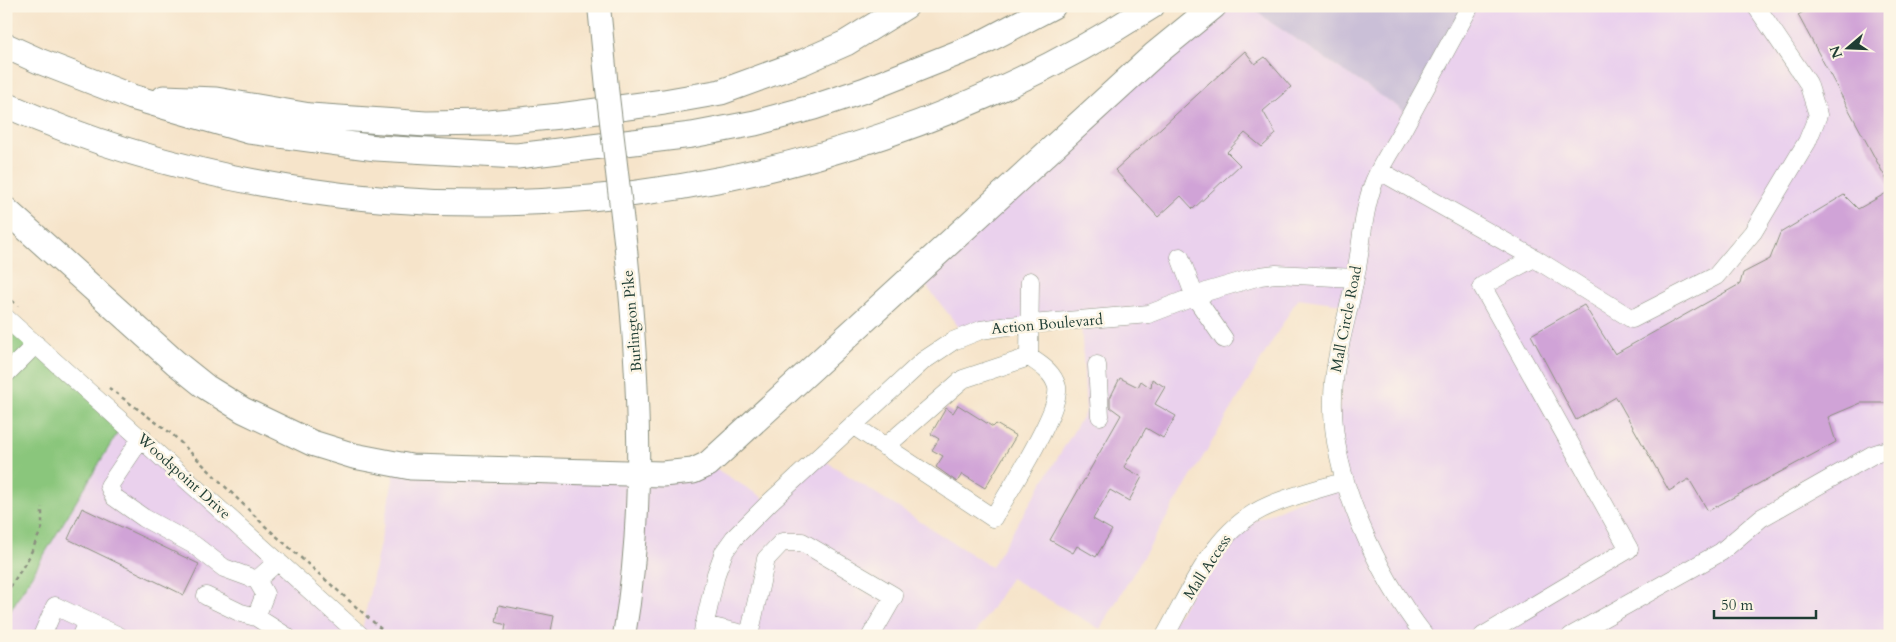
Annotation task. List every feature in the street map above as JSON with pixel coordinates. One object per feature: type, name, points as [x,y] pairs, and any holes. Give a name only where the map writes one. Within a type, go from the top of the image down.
[{"type":"highway","points":[[132,97],[216,100],[310,116],[417,124],[489,122],[560,116],[721,92],[780,72],[846,43],[906,6]]},
{"type":"highway","points":[[6,46],[39,62],[132,97],[249,131],[317,141],[422,152],[517,156],[692,135],[755,123],[814,107],[865,90],[978,45],[1052,6]]},
{"type":"highway","points":[[6,105],[70,130],[135,152],[276,186],[347,196],[412,202],[480,204],[568,200],[659,190],[753,174],[865,143],[919,124],[1021,80],[1152,6]]},
{"type":"highway","points":[[6,210],[176,363],[206,387],[243,410],[312,443],[354,456],[411,467],[679,474],[693,471],[708,464],[1139,68],[1214,6]]},
{"type":"main road","name":"Burlington Pike","points":[[599,6],[626,250],[637,385],[640,472],[634,561],[624,636]]},
{"type":"street","name":"Mall Circle Road","points":[[1425,636],[1385,573],[1366,536],[1345,481],[1332,420],[1332,395],[1336,363],[1356,278],[1363,224],[1375,180],[1470,6]]},
{"type":"street","points":[[1380,170],[1534,258],[1632,319],[1716,276],[1753,232],[1807,142],[1818,115],[1808,83],[1756,6]]},
{"type":"street","points":[[1180,258],[1195,297],[1224,339]]},
{"type":"street","points":[[1483,636],[1629,548],[1482,286],[1534,258]]},
{"type":"street","name":"Action Boulevard","points":[[703,630],[716,574],[724,552],[734,538],[923,361],[953,341],[981,330],[1150,314],[1260,276],[1276,274],[1356,278]]},
{"type":"street","points":[[1029,357],[1030,281]]},
{"type":"street","name":"Woodspoint Drive","points":[[13,313],[36,344],[142,437],[361,636]]},
{"type":"street","points":[[6,374],[36,344]]},
{"type":"street","points":[[854,426],[993,518],[1051,416],[1057,388],[1050,371],[1029,357]]},
{"type":"street","points":[[885,447],[964,379],[1029,357]]},
{"type":"street","points":[[1096,365],[1100,416]]},
{"type":"street","points":[[142,437],[109,486],[114,497],[144,518],[194,545],[224,568],[257,580],[264,594],[256,617]]},
{"type":"street","points":[[1571,636],[1721,552],[1761,518],[1872,455],[1890,449]]},
{"type":"street","name":"Mall Access","points":[[1165,636],[1206,564],[1229,532],[1249,516],[1269,506],[1345,481]]},
{"type":"street","points":[[703,630],[750,635],[766,559],[782,542],[802,542],[894,596],[871,636]]},
{"type":"street","points":[[257,580],[278,561]]},
{"type":"street","points":[[206,596],[241,613],[256,617],[286,636]]},
{"type":"street","points":[[42,636],[56,606],[84,628],[119,636]]},
{"type":"path","points":[[6,295],[13,313]]},
{"type":"path","points":[[102,383],[172,434],[265,526],[390,636]]},
{"type":"path","points":[[6,594],[29,557],[42,528],[42,507]]},
{"type":"shaded area","points":[[1214,6],[1252,6],[1270,22],[1410,115],[1470,6],[1890,6],[1890,636],[1165,636],[1229,532],[1345,481],[1336,441],[1349,305],[1298,298],[1100,629],[1011,578],[974,636],[6,636],[6,618],[124,422],[361,635],[396,465],[708,464],[770,502],[819,457],[991,567],[1086,411],[1081,320],[965,335],[916,273]]},
{"type":"shaded area","points":[[1252,6],[1470,6],[1410,115],[1270,22]]},
{"type":"green space","points":[[6,318],[124,422],[6,618]]},
{"type":"building","points":[[1813,6],[1890,6],[1890,186],[1798,15]]},
{"type":"building","points":[[1245,51],[1255,64],[1265,57],[1291,87],[1263,111],[1276,134],[1262,147],[1245,133],[1227,152],[1240,165],[1193,209],[1181,196],[1158,217],[1115,170]]},
{"type":"building","points":[[1890,191],[1890,403],[1861,403],[1828,417],[1836,442],[1708,511],[1689,479],[1669,491],[1616,397],[1576,420],[1531,335],[1584,305],[1615,354],[1740,284],[1743,273],[1770,259],[1780,233],[1844,195],[1858,209]]},
{"type":"building","points":[[1120,378],[1138,387],[1141,381],[1151,388],[1152,379],[1165,387],[1155,404],[1176,416],[1163,438],[1146,428],[1124,467],[1142,477],[1129,501],[1110,490],[1093,519],[1112,530],[1096,557],[1077,546],[1073,553],[1050,540],[1121,415],[1110,407],[1110,398]]},
{"type":"building","points":[[958,405],[993,427],[996,424],[1016,436],[985,488],[962,474],[957,482],[936,467],[943,456],[932,450],[939,439],[931,434],[946,408],[953,413]]},
{"type":"building","points":[[82,508],[199,564],[184,595],[68,539]]},
{"type":"building","points":[[499,605],[554,616],[550,636],[504,636],[506,625],[496,622]]}]
